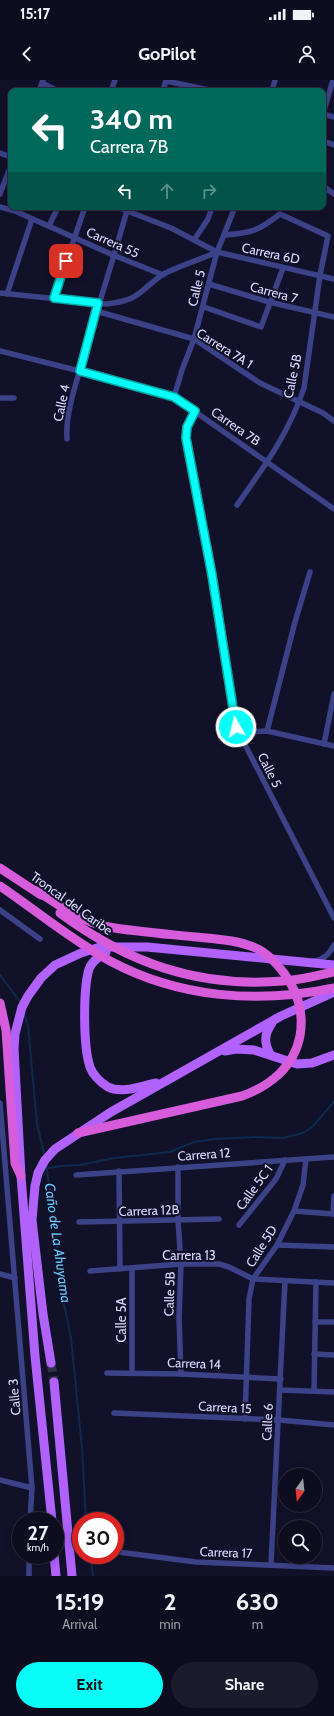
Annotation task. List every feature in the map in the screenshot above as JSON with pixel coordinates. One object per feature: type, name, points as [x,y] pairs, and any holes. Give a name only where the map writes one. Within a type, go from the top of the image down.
[{"type":"highway","name":"Troncal del Caribe","points":[[0,868],[37,891],[59,912],[82,929],[106,944],[132,957],[158,967],[193,976],[242,982],[285,981],[334,972]]},
{"type":"highway","name":"Troncal del Caribe","points":[[0,886],[70,936],[109,960],[132,972],[183,989],[225,996],[271,996],[311,993],[334,988]]},
{"type":"highway","points":[[37,891],[75,916],[88,922],[108,927],[235,942],[252,946],[267,956],[286,975],[294,989],[300,1006],[301,1022],[299,1038],[290,1061],[275,1079],[262,1088],[242,1096],[78,1133]]},
{"type":"highway","points":[[0,1003],[6,1030],[15,1162],[21,1176]]},
{"type":"main road","points":[[51,1512],[34,1356],[21,1176],[14,1049],[18,1020],[28,996],[41,978],[55,965],[76,955],[100,947],[154,948],[247,955],[334,965]]},
{"type":"main road","points":[[114,947],[100,956],[90,968],[87,987],[86,1044],[90,1066],[95,1077],[100,1081],[109,1087],[122,1090],[170,1079]]},
{"type":"main road","points":[[51,1362],[43,1314],[32,1220],[34,1192],[38,1173],[45,1160],[55,1149],[67,1140],[111,1112],[281,1016],[334,992]]},
{"type":"main road","points":[[270,1054],[266,1047],[265,1038],[267,1030],[272,1022]]},
{"type":"main road","points":[[219,1052],[236,1049],[254,1050],[270,1054],[296,1064],[312,1063],[334,1054]]},
{"type":"main road","points":[[54,1382],[72,1576]]},
{"type":"main road","points":[[55,1564],[56,1576]]},
{"type":"street","points":[[326,105],[334,80]]},
{"type":"street","points":[[166,81],[200,88]]},
{"type":"street","points":[[42,82],[53,88]]},
{"type":"street","points":[[0,194],[8,173]]},
{"type":"street","name":"Carrera 55","points":[[11,210],[113,255],[163,275]]},
{"type":"street","points":[[49,226],[57,210]]},
{"type":"street","points":[[54,298],[84,210]]},
{"type":"street","name":"Calle 4","points":[[67,439],[66,427],[98,303],[128,210]]},
{"type":"street","name":"Carrera 6D","points":[[130,210],[171,228],[217,252],[334,279]]},
{"type":"street","points":[[194,240],[208,219],[211,210]]},
{"type":"street","name":"Calle 5","points":[[174,397],[204,307],[217,252],[234,210]]},
{"type":"street","name":"Calle 5B","points":[[224,235],[244,234],[258,230],[280,214],[328,236],[320,275],[304,388],[288,428],[268,461],[237,506]]},
{"type":"street","points":[[6,294],[32,219]]},
{"type":"street","points":[[0,292],[6,294],[98,303],[121,303],[130,300],[163,275],[217,252]]},
{"type":"street","points":[[204,307],[259,328],[262,326],[283,268]]},
{"type":"street","name":"Carrera 7","points":[[209,284],[270,302],[334,317]]},
{"type":"street","name":"Carrera 7A 1","points":[[96,312],[194,339],[260,383],[333,419]]},
{"type":"street","name":"Carrera 7B","points":[[0,351],[174,397],[268,461],[334,509]]},
{"type":"street","points":[[0,398],[14,398]]},
{"type":"street","name":"Calle 5","points":[[195,411],[187,427],[186,438],[216,597],[236,727],[334,918]]},
{"type":"street","points":[[267,731],[295,622],[310,572]]},
{"type":"street","points":[[324,744],[334,694]]},
{"type":"street","points":[[236,727],[247,732],[267,731],[334,746]]},
{"type":"street","points":[[0,910],[38,937]]},
{"type":"street","points":[[303,962],[319,960],[326,956],[334,944]]},
{"type":"street","name":"Calle 3","points":[[0,1103],[32,1488],[31,1512]]},
{"type":"street","name":"Carrera 12","points":[[76,1175],[334,1157]]},
{"type":"street","name":"Calle 5D","points":[[245,1419],[249,1299],[254,1279],[277,1245],[294,1211],[303,1185],[306,1159]]},
{"type":"street","name":"Calle 5C 1","points":[[239,1225],[276,1179],[285,1160]]},
{"type":"street","name":"Calle 5B","points":[[178,1167],[178,1220],[181,1264],[179,1317],[181,1374]]},
{"type":"street","points":[[119,1171],[120,1269]]},
{"type":"street","points":[[294,1211],[334,1214],[334,1196]]},
{"type":"street","name":"Carrera 12B","points":[[79,1222],[219,1219]]},
{"type":"street","points":[[277,1245],[334,1248]]},
{"type":"street","name":"Carrera 13","points":[[90,1271],[181,1264],[219,1264],[254,1279],[334,1283]]},
{"type":"street","name":"Calle 5A","points":[[132,1268],[132,1373]]},
{"type":"street","points":[[0,1274],[15,1278]]},
{"type":"street","name":"Calle 6","points":[[272,1564],[285,1281]]},
{"type":"street","points":[[314,1391],[316,1282]]},
{"type":"street","points":[[315,1322],[334,1322]]},
{"type":"street","points":[[314,1354],[334,1355]]},
{"type":"street","name":"Carrera 14","points":[[107,1373],[181,1374],[281,1379]]},
{"type":"street","points":[[280,1390],[334,1392]]},
{"type":"street","name":"Carrera 15","points":[[114,1413],[279,1420],[334,1425]]},
{"type":"street","points":[[0,1480],[32,1488]]},
{"type":"street","name":"Carrera 17","points":[[124,1553],[196,1562],[226,1564],[272,1564],[334,1568]]},
{"type":"street","points":[[29,1564],[29,1576]]},
{"type":"waterway","name":"Caño de La Ahuyama","points":[[0,975],[21,1003]]},
{"type":"waterway","name":"Caño de La Ahuyama","points":[[24,1013],[28,1026],[37,1124],[45,1157]]},
{"type":"waterway","points":[[48,1168],[80,1165],[114,1158],[170,1152],[194,1142],[215,1139],[256,1137],[283,1138],[303,1133],[312,1127],[334,1102]]},
{"type":"waterway","name":"Caño de La Ahuyama","points":[[46,1163],[64,1304],[71,1338],[82,1448],[86,1512]]},
{"type":"waterway","name":"Caño de La Ahuyama","points":[[91,1564],[93,1576]]},
{"type":"tunnel","points":[[51,1363],[54,1382]]},
{"type":"route","points":[[66,261],[54,298],[98,303],[80,371],[174,397],[195,411],[187,427],[186,438],[220,619],[236,727]]}]
